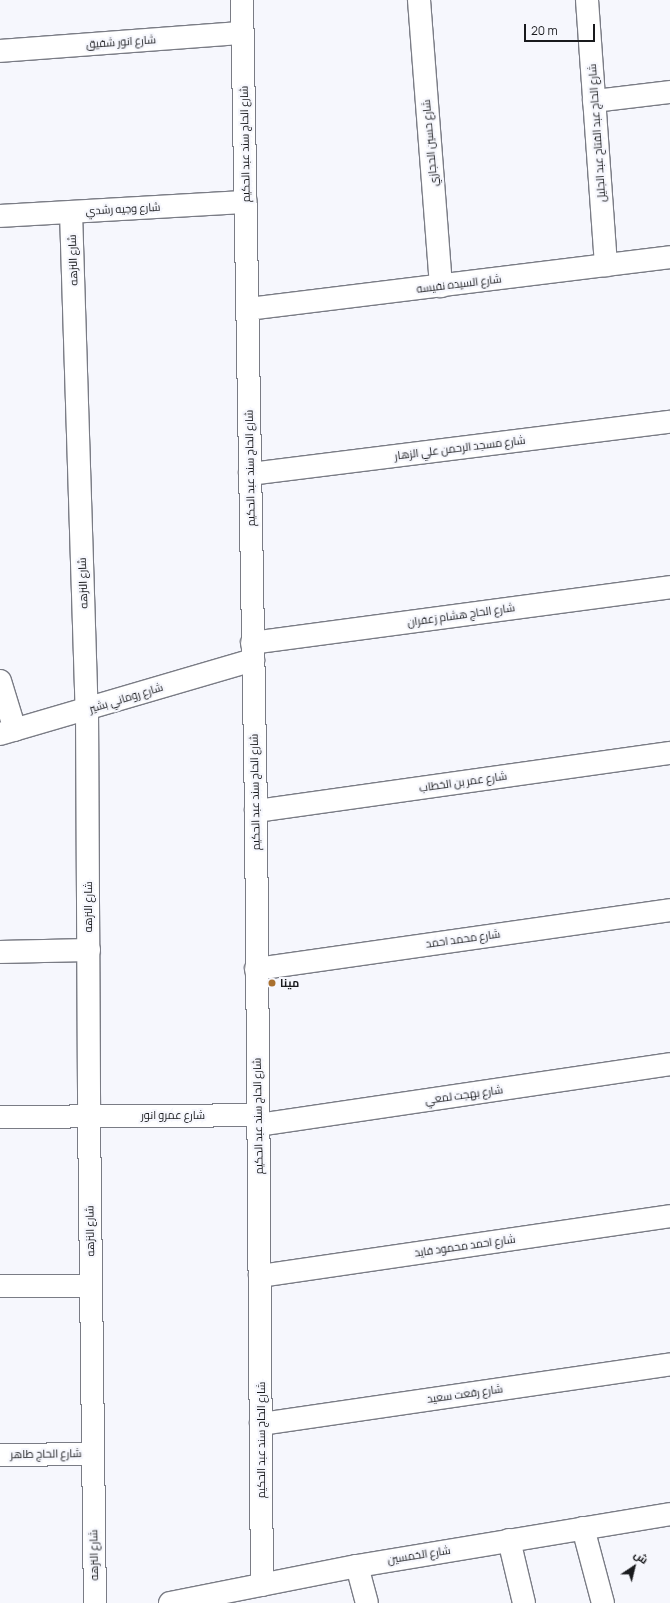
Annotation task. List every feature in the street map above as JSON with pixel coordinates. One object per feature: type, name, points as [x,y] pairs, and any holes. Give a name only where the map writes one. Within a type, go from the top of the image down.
[{"type":"street","name":"شارع الحاج سند عبد الحكيم","points":[[242,0],[248,309],[252,651],[256,811],[256,969],[262,1585]]},
{"type":"street","name":"شارع حسين الحجازي","points":[[419,0],[441,286]]},
{"type":"street","name":"شارع الحاج عبد الفتاح عبد الجليل","points":[[587,0],[606,266]]},
{"type":"street","name":"شارع انور شفيق","points":[[0,51],[242,33]]},
{"type":"street","points":[[594,101],[670,92]]},
{"type":"street","name":"شارع وجيه رشدي","points":[[0,216],[246,202]]},
{"type":"street","name":"شارع النزهه","points":[[71,212],[87,710],[89,1116],[95,1603]]},
{"type":"street","name":"شارع السيده نفيسه","points":[[248,309],[670,257]]},
{"type":"street","name":"شارع مسجد الرحمن علي الزهار","points":[[250,474],[670,422]]},
{"type":"street","name":"شارع الحاج هشام زعفران","points":[[252,651],[670,587]]},
{"type":"street","name":"شارع روماني بشير","points":[[8,732],[87,710],[252,651]]},
{"type":"street","points":[[0,681],[8,732]]},
{"type":"street","name":"شارع عمر بن الخطاب","points":[[256,811],[670,753]]},
{"type":"street","name":"شارع محمد احمد","points":[[256,969],[670,910]]},
{"type":"street","points":[[0,952],[88,950]]},
{"type":"street","name":"شارع بهجت لمعي","points":[[258,1120],[670,1064]]},
{"type":"street","name":"شارع عمرو انور","points":[[0,1117],[89,1116],[258,1120]]},
{"type":"street","name":"شارع احمد محمود فايد","points":[[260,1276],[670,1216]]},
{"type":"street","points":[[0,1286],[91,1286]]},
{"type":"street","name":"شارع رفعت سعيد","points":[[261,1424],[670,1364]]},
{"type":"street","name":"شارع الحاج طاهر","points":[[0,1455],[93,1454]]},
{"type":"street","name":"شارع الخمسين","points":[[170,1603],[357,1566],[670,1514]]},
{"type":"street","points":[[583,1528],[603,1603]]},
{"type":"street","points":[[509,1540],[524,1603]]},
{"type":"street","points":[[357,1566],[367,1603]]},
{"type":"place","name":"مينا","points":[[272,983]]}]
